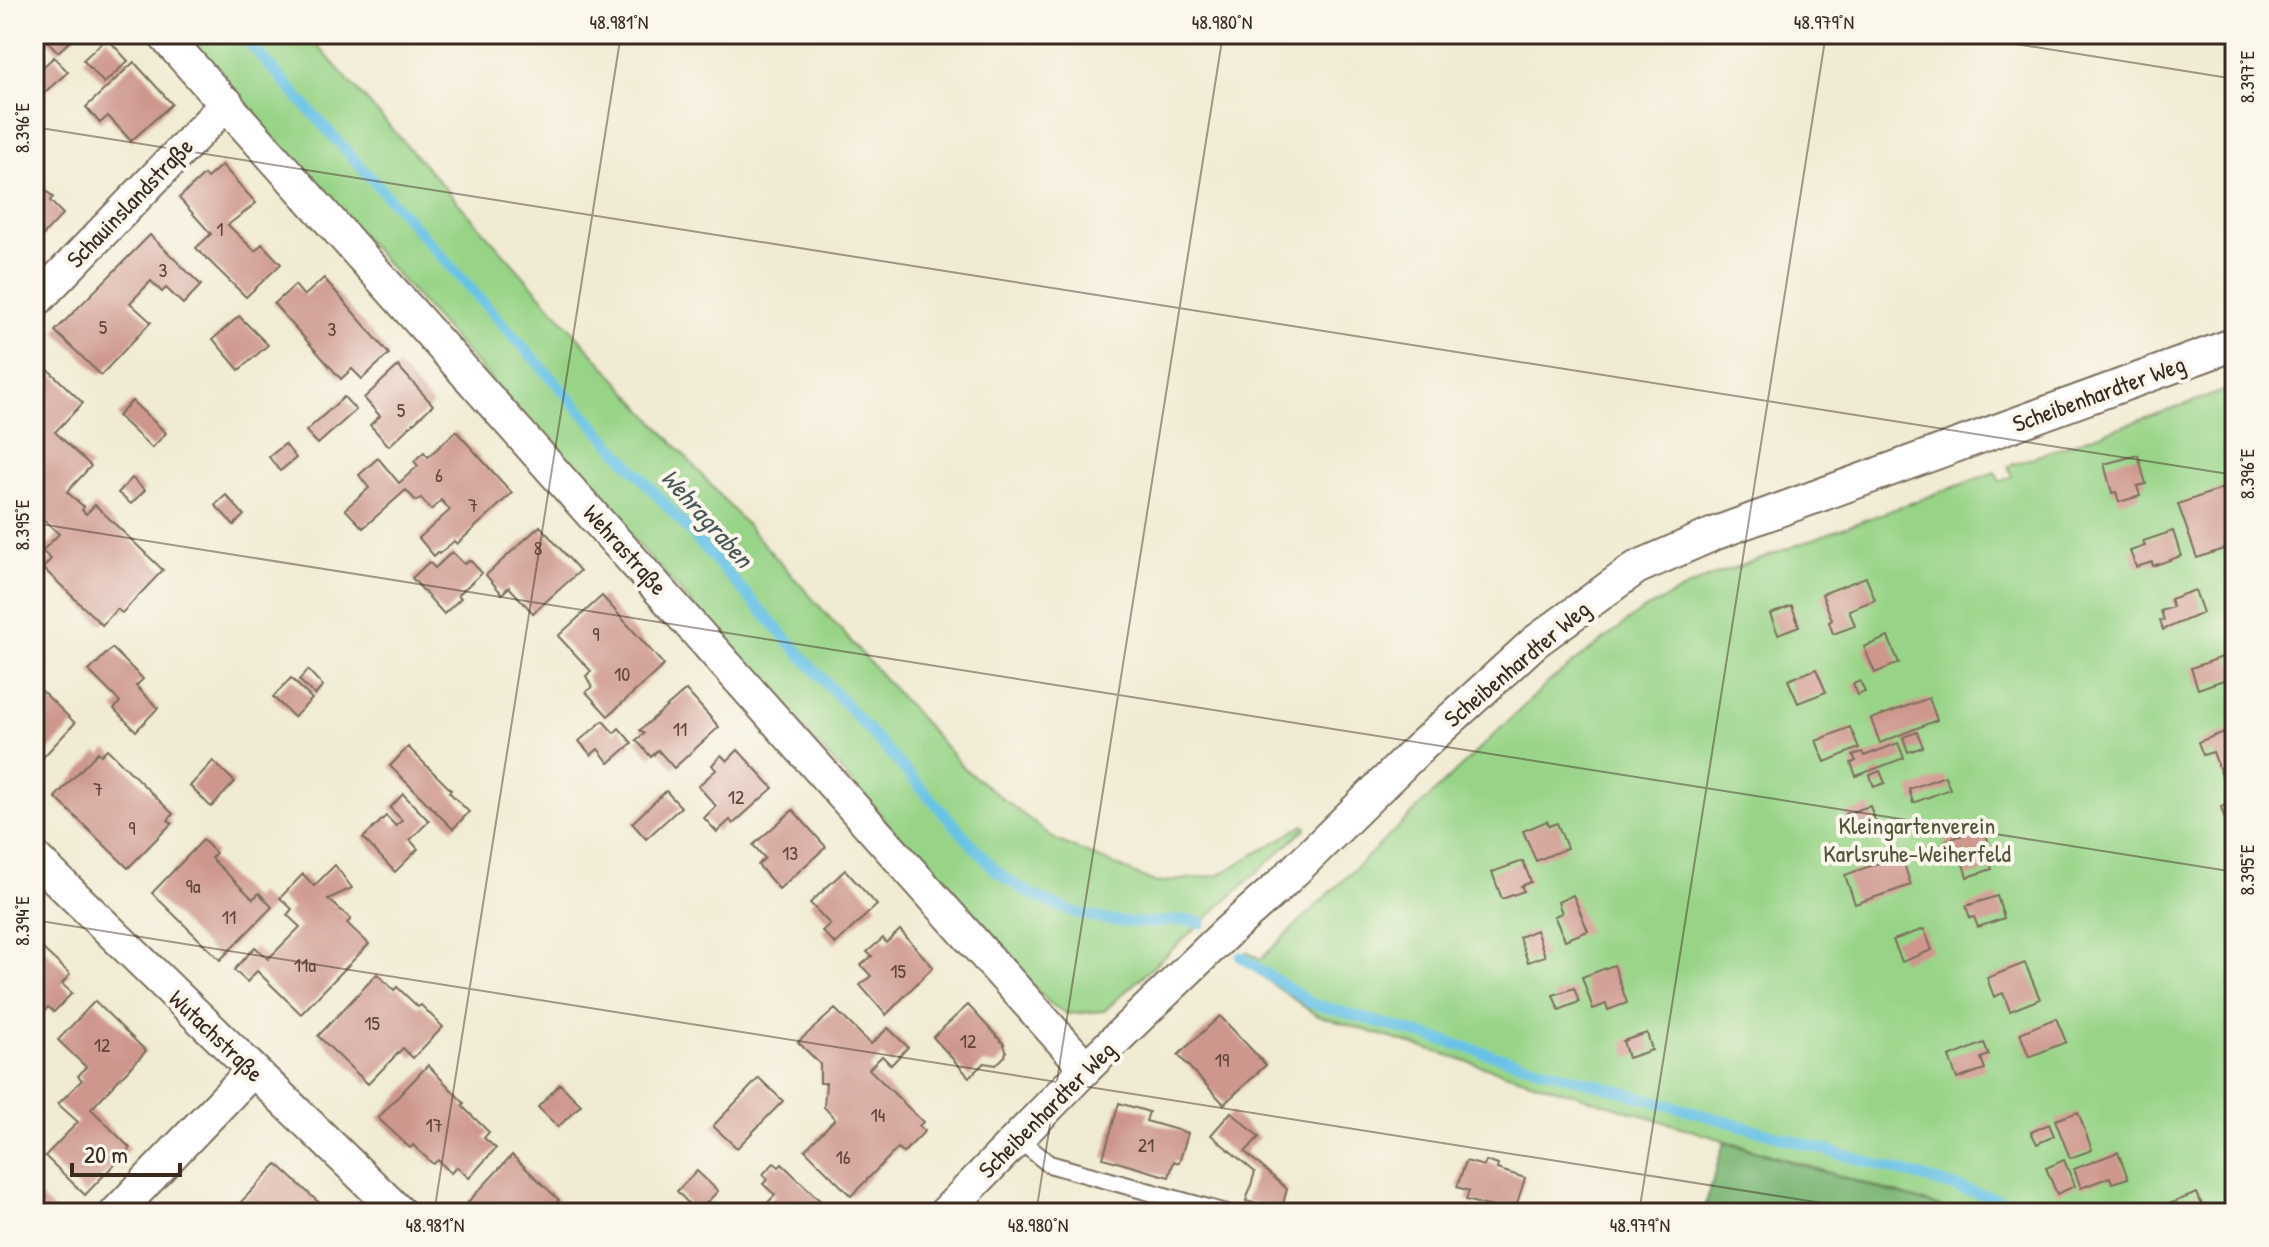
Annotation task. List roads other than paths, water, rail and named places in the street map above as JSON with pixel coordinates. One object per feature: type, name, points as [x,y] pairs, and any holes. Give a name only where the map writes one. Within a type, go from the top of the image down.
[{"type":"street","name":"Wehrastraße","points":[[163,34],[1086,1068]]},
{"type":"street","name":"Schauinslandstraße","points":[[34,303],[227,103]]},
{"type":"street","name":"Scheibenhardter Weg","points":[[945,1213],[1086,1068],[1279,886],[1416,751],[1535,642],[1636,568],[1716,533],[2235,344]]},
{"type":"street","name":"Wutachstraße","points":[[34,857],[400,1213]]},
{"type":"street","points":[[116,1213],[252,1071]]},
{"type":"lane","points":[[1017,1138],[1049,1164],[1226,1213]]},
{"type":"waterway","name":"Wehragraben","points":[[241,34],[996,871],[1048,902],[1086,915],[1125,922],[1181,920],[1201,923]]},
{"type":"waterway","points":[[1241,957],[1311,1003],[2047,1213]]},
{"type":"park label","name":"Kleingartenverein Karlsruhe-Weiherfeld","points":[[1917,840]]}]
